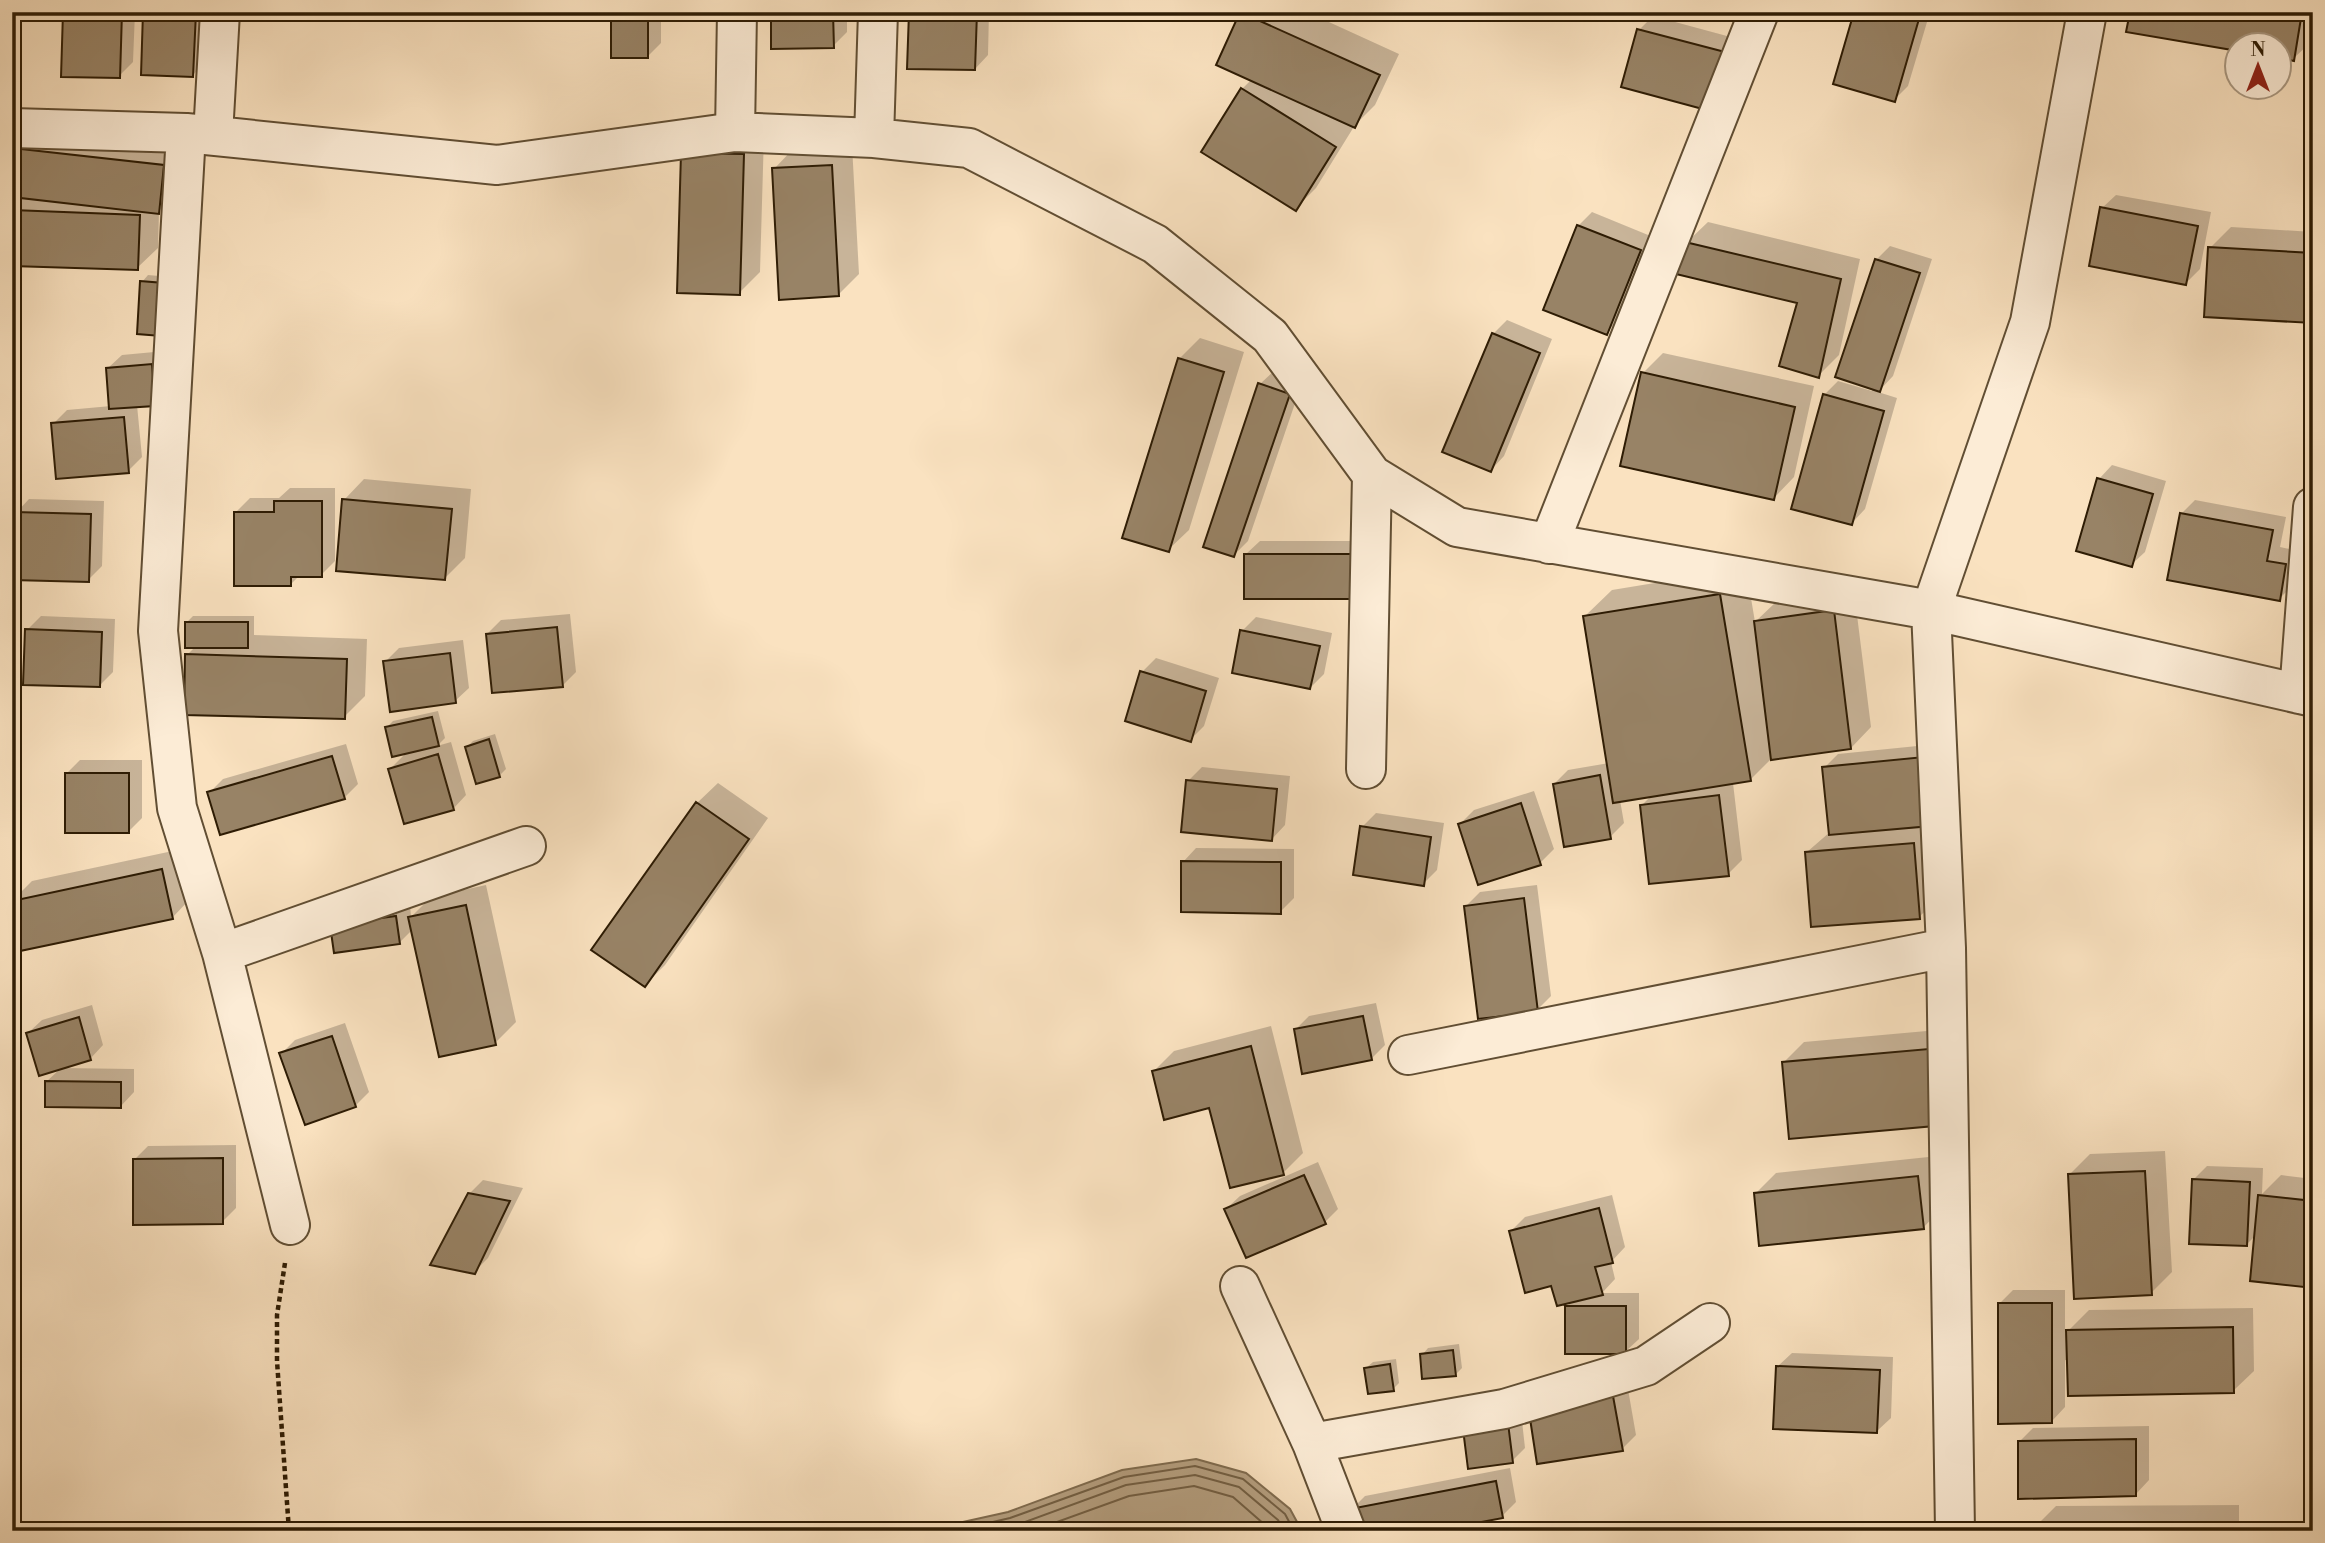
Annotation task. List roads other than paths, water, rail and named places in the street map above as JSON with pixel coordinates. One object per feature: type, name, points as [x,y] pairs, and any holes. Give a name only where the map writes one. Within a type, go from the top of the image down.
[{"type":"street","points":[[220,12],[199,134],[158,632],[177,808],[222,953],[290,1225]]},
{"type":"street","points":[[735,132],[737,12]]},
{"type":"street","points":[[874,138],[878,12]]},
{"type":"street","points":[[1549,544],[1759,12]]},
{"type":"street","points":[[1955,1531],[1945,948],[1931,610],[2030,322],[2087,12]]},
{"type":"street","points":[[12,128],[199,134],[497,164],[735,132],[874,138],[969,148],[1155,244],[1270,336],[1372,475],[1457,527],[1931,610],[2306,695],[2313,507]]},
{"type":"street","points":[[1366,769],[1372,475]]},
{"type":"street","points":[[222,953],[526,846]]},
{"type":"street","points":[[1408,1055],[1945,948]]},
{"type":"street","points":[[1240,1286],[1312,1443],[1346,1531]]},
{"type":"street","points":[[1312,1443],[1504,1409],[1646,1366],[1710,1323]]},
{"type":"water","points":[[1196,1459],[1246,1473],[1290,1509],[1302,1531],[922,1531],[1008,1512],[1122,1470]]}]
